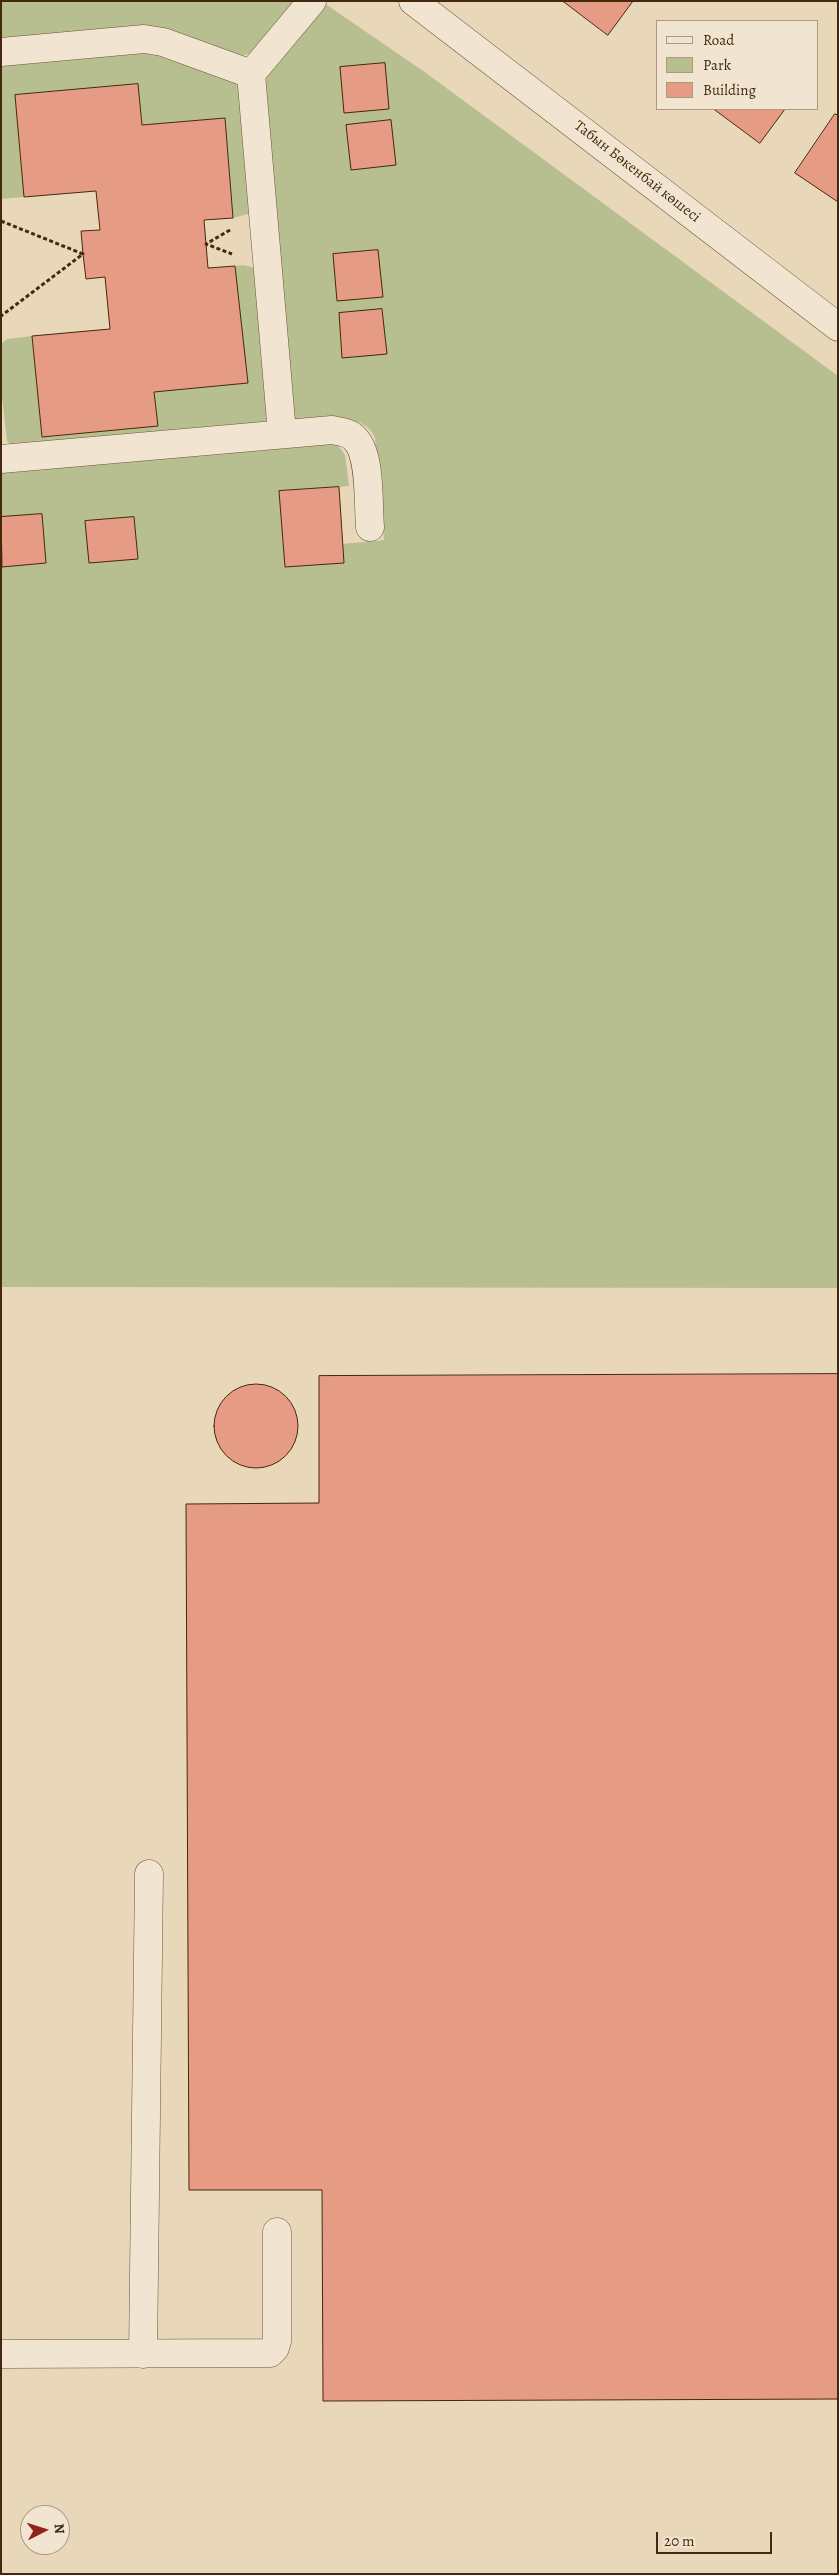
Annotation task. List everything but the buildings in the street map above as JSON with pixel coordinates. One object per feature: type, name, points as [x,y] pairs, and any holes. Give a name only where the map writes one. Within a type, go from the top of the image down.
[{"type":"street","points":[[282,433],[251,74],[312,1]]},
{"type":"street","name":"Табын Бөкенбай көшесі","points":[[413,1],[442,9],[838,327]]},
{"type":"street","points":[[1,52],[144,39],[163,42],[251,74]]},
{"type":"street","points":[[1,459],[332,430],[348,433],[357,440],[366,468],[370,527]]},
{"type":"street","points":[[143,2354],[149,1874]]},
{"type":"street","points":[[1,2354],[270,2353],[275,2348],[277,2341],[277,2232]]},
{"type":"path","points":[[1,221],[83,254],[1,316]]},
{"type":"green space","points":[[1,1],[298,1],[254,52],[238,57],[1,43]]},
{"type":"green space","points":[[324,3],[426,73],[838,376],[838,1288],[1,1287],[1,467],[335,441],[345,455],[349,486],[279,491],[285,567],[344,563],[342,544],[384,540],[375,438],[369,429],[361,423],[339,419],[293,424],[264,76]]},
{"type":"green space","points":[[143,49],[232,79],[240,89],[251,213],[233,218],[225,118],[142,125],[138,84],[15,95],[24,197],[1,199],[1,61]]},
{"type":"green space","points":[[235,266],[252,267],[258,274],[267,419],[263,424],[11,445],[7,441],[1,388],[1,344],[7,339],[32,336],[42,437],[157,426],[154,392],[248,383]]}]
